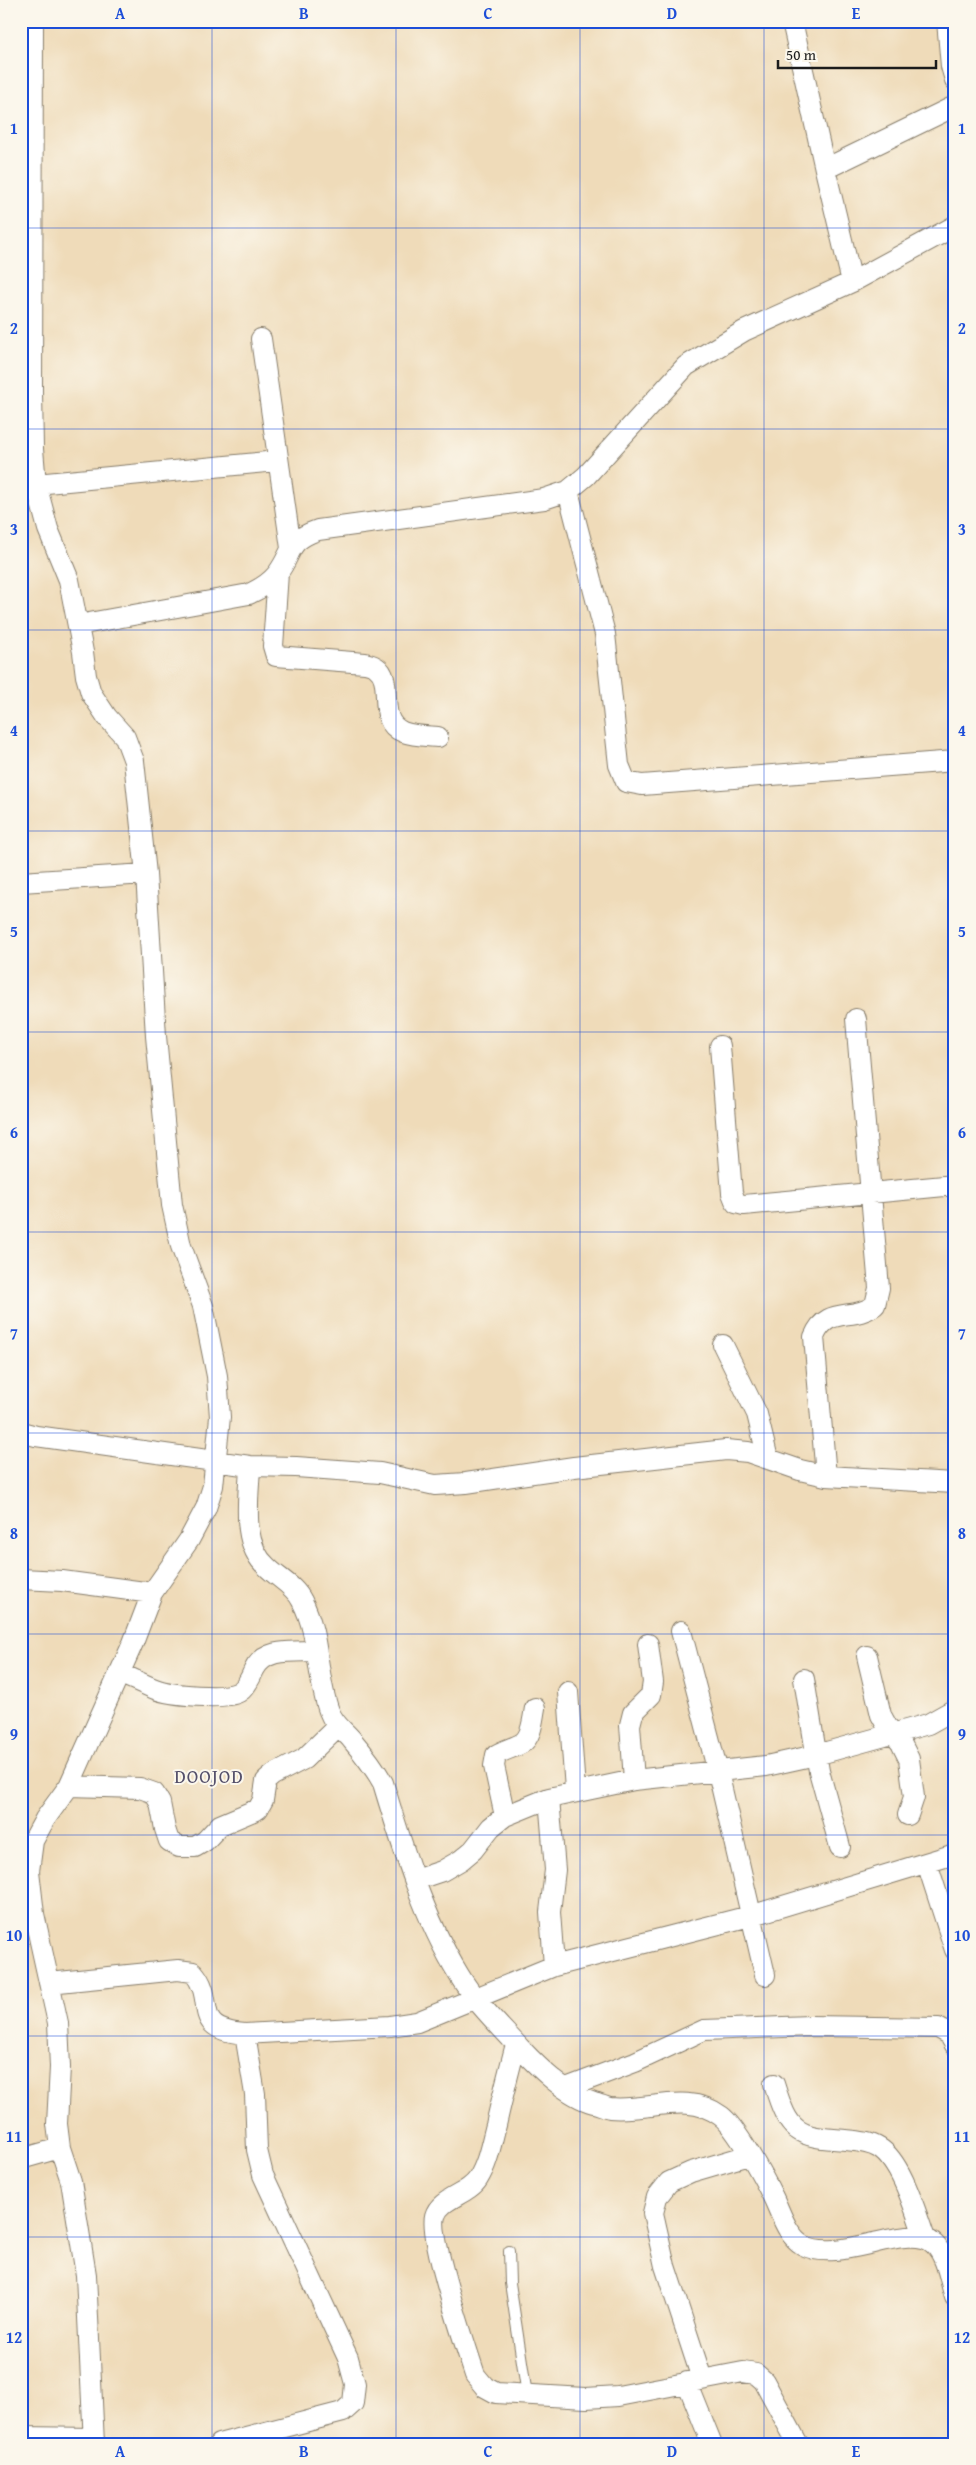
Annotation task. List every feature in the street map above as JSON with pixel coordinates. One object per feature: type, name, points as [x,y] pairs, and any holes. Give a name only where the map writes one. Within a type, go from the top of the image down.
[{"type":"street","points":[[21,2437],[94,2441],[86,2275],[71,2181],[60,2148],[57,2124],[60,2067],[58,2024],[49,1983],[28,1915],[29,1871],[33,1841],[45,1819],[69,1786],[152,1593],[189,1540],[206,1508],[213,1486],[220,1417],[217,1376],[203,1306],[181,1246],[172,1205],[156,1036],[146,874],[134,760],[126,737],[107,717],[91,693],[86,676],[69,580],[48,529],[36,484],[32,391],[33,21]]},
{"type":"street","points":[[792,21],[852,282]]},
{"type":"street","points":[[947,21],[951,66],[955,80]]},
{"type":"street","points":[[825,169],[955,106]]},
{"type":"street","points":[[78,625],[249,594],[264,587],[278,573],[291,548],[302,535],[318,530],[544,499],[568,491],[586,476],[686,366],[744,331],[852,282],[955,226]]},
{"type":"street","points":[[261,339],[291,548]]},
{"type":"street","points":[[36,484],[277,461]]},
{"type":"street","points":[[568,491],[605,634],[619,765],[626,782],[642,785],[955,761]]},
{"type":"street","points":[[278,573],[273,646],[276,656],[365,663],[377,667],[383,676],[388,715],[392,724],[401,731],[438,736]]},
{"type":"street","points":[[21,882],[146,874]]},
{"type":"street","points":[[826,1476],[814,1337],[819,1324],[832,1317],[866,1311],[875,1305],[879,1288],[856,1019]]},
{"type":"street","points":[[720,1046],[732,1194],[736,1202],[744,1205],[955,1186]]},
{"type":"street","points":[[723,1345],[757,1414],[768,1458]]},
{"type":"street","points":[[21,1432],[36,1436],[216,1462],[250,1466],[380,1473],[435,1485],[466,1483],[574,1467],[726,1450],[748,1452],[800,1470],[826,1476],[955,1483]]},
{"type":"street","points":[[250,1466],[249,1534],[254,1552],[266,1567],[288,1584],[302,1599],[310,1620],[329,1711],[338,1727],[372,1763],[383,1783],[415,1880],[432,1924],[458,1975],[474,1998],[542,2072],[588,2102],[611,2108],[685,2103],[709,2107],[724,2118],[750,2155],[790,2232],[801,2244],[815,2250],[833,2251],[911,2236],[926,2238]]},
{"type":"street","points":[[21,1578],[62,1581],[152,1593]]},
{"type":"street","points":[[681,1631],[718,1772],[765,1975]]},
{"type":"street","points":[[634,1780],[630,1725],[633,1713],[651,1695],[653,1682],[648,1644]]},
{"type":"street","points":[[119,1673],[156,1690],[184,1694],[226,1695],[239,1692],[249,1682],[258,1663],[269,1654],[316,1651]]},
{"type":"street","points":[[867,1656],[881,1715],[901,1743],[911,1768],[914,1797],[908,1814]]},
{"type":"street","points":[[804,1679],[816,1755],[840,1847]]},
{"type":"street","points":[[568,1692],[575,1790]]},
{"type":"street","points":[[504,1816],[494,1766],[496,1755],[506,1748],[524,1742],[529,1734],[535,1708]]},
{"type":"street","points":[[415,1880],[442,1871],[461,1860],[473,1850],[490,1827],[504,1816],[549,1798],[575,1790],[634,1780],[766,1766],[816,1755],[928,1724],[955,1709]]},
{"type":"street","points":[[69,1786],[140,1788],[154,1793],[160,1803],[164,1830],[169,1841],[179,1847],[195,1847],[205,1841],[220,1825],[258,1809],[263,1800],[266,1781],[273,1775],[304,1759],[338,1727]]},
{"type":"street","points":[[549,1798],[555,1870],[550,1912],[554,1966]]},
{"type":"street","points":[[49,1983],[178,1970],[192,1972],[200,1980],[207,2018],[214,2026],[227,2032],[245,2034],[390,2026],[417,2022],[554,1966],[750,1916],[955,1854]]},
{"type":"street","points":[[927,1863],[955,1950]]},
{"type":"street","points":[[566,2088],[635,2062],[704,2030],[810,2026],[938,2028],[949,2034],[955,2045]]},
{"type":"street","points":[[219,2444],[343,2412],[353,2403],[355,2384],[348,2358],[263,2175],[257,2150],[255,2094],[245,2034]]},
{"type":"street","points":[[516,2044],[486,2161],[477,2181],[464,2193],[442,2205],[435,2215],[435,2231],[475,2375],[485,2387],[496,2393],[586,2398],[618,2396],[743,2372],[756,2374],[764,2381],[798,2444]]},
{"type":"street","points":[[774,2084],[788,2121],[802,2133],[818,2138],[859,2141],[879,2148],[892,2161],[903,2181],[926,2238],[935,2245],[943,2260],[955,2297]]},
{"type":"street","points":[[21,2159],[60,2148]]},
{"type":"street","points":[[712,2444],[694,2380],[653,2213],[657,2197],[669,2182],[691,2172],[750,2155]]},
{"type":"lane","points":[[510,2251],[510,2283],[526,2396]]},
{"type":"district","name":"DOOJOD","points":[[209,1776]]}]
